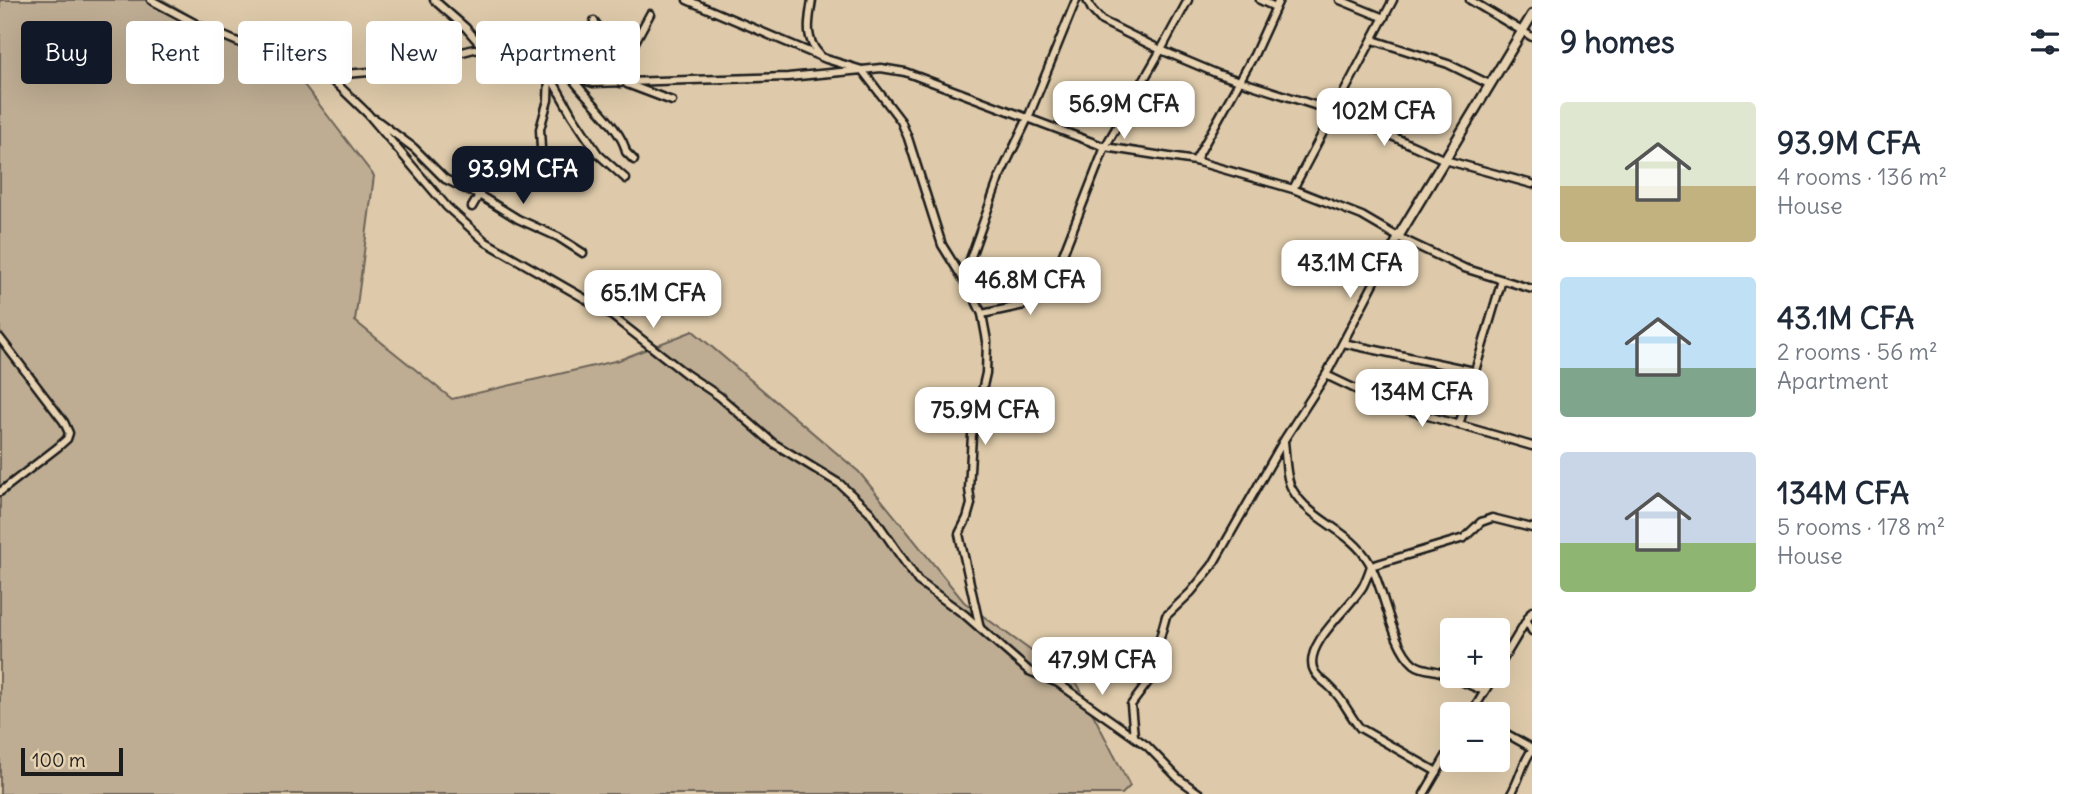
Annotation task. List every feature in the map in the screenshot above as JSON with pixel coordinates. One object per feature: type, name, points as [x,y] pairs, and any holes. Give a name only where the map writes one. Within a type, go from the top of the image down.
[{"type":"street","points":[[151,0],[198,25],[238,42]]},
{"type":"street","points":[[434,0],[476,40]]},
{"type":"street","points":[[687,0],[826,59],[862,69],[901,121],[942,245],[982,314],[986,341],[986,373],[972,435],[969,489],[971,504],[958,534],[980,628]]},
{"type":"street","points":[[814,0],[808,35],[813,46],[826,59]]},
{"type":"street","points":[[963,279],[999,178],[1028,118],[1076,0]]},
{"type":"street","points":[[1087,0],[1102,21],[1161,50],[1240,81],[1333,112],[1445,160],[1532,184]]},
{"type":"street","points":[[982,314],[1024,305],[1037,299],[1053,281],[1105,147],[1188,0]]},
{"type":"street","points":[[1259,0],[1275,7]]},
{"type":"street","points":[[1195,161],[1240,81],[1279,0]]},
{"type":"street","points":[[1340,0],[1384,18]]},
{"type":"street","points":[[1293,189],[1393,0]]},
{"type":"street","points":[[1470,0],[1532,37]]},
{"type":"street","points":[[640,32],[650,15]]},
{"type":"street","points":[[1134,737],[1131,705],[1157,670],[1160,636],[1166,617],[1212,566],[1284,440],[1326,375],[1398,237],[1532,15]]},
{"type":"street","points":[[1373,40],[1448,64],[1489,84]]},
{"type":"street","points":[[352,73],[394,70],[461,51],[476,50]]},
{"type":"street","points":[[640,82],[788,77],[881,68],[905,72],[1105,147],[1195,161],[1293,189],[1362,216],[1398,237],[1464,268],[1532,289]]},
{"type":"street","points":[[336,84],[368,114],[447,207],[486,242],[603,309],[686,374],[719,396],[773,443],[840,484],[870,512],[918,581],[980,628],[1029,671],[1058,683],[1147,746],[1178,779],[1200,794]]},
{"type":"street","points":[[542,169],[540,129],[548,100],[547,84]]},
{"type":"street","points":[[554,84],[598,154],[626,179]]},
{"type":"street","points":[[576,84],[613,126],[625,145],[626,152],[634,160]]},
{"type":"street","points":[[624,84],[672,101]]},
{"type":"street","points":[[368,114],[414,148],[445,179],[480,195],[518,219],[558,237],[583,253]]},
{"type":"street","points":[[472,206],[480,195]]},
{"type":"street","points":[[1459,425],[1503,280]]},
{"type":"street","points":[[0,338],[64,422],[69,433],[67,439],[58,447],[0,492]]},
{"type":"street","points":[[1343,343],[1474,371]]},
{"type":"street","points":[[1326,375],[1387,404],[1532,446]]},
{"type":"street","points":[[1284,440],[1291,487],[1319,519],[1352,539],[1371,566],[1401,648],[1415,664],[1484,691]]},
{"type":"street","points":[[1371,566],[1464,538],[1481,522],[1492,518],[1532,528]]},
{"type":"street","points":[[1371,566],[1363,585],[1332,622],[1314,651],[1312,667],[1319,679],[1330,686],[1344,703],[1351,718],[1360,728],[1437,772]]},
{"type":"street","points":[[1510,649],[1532,611]]},
{"type":"street","points":[[1527,621],[1532,631]]},
{"type":"street","points":[[1478,702],[1486,688]]},
{"type":"street","points":[[1510,737],[1532,749],[1524,761],[1520,780],[1511,794]]},
{"type":"street","points":[[1424,794],[1440,767]]},
{"type":"shaded area","points":[[0,0],[163,0],[200,21],[126,21],[126,84],[224,84],[224,35],[238,43],[238,84],[303,84],[374,176],[355,321],[452,399],[619,360],[693,331],[859,472],[964,602],[1078,685],[1130,786],[1122,794],[0,794]]}]
